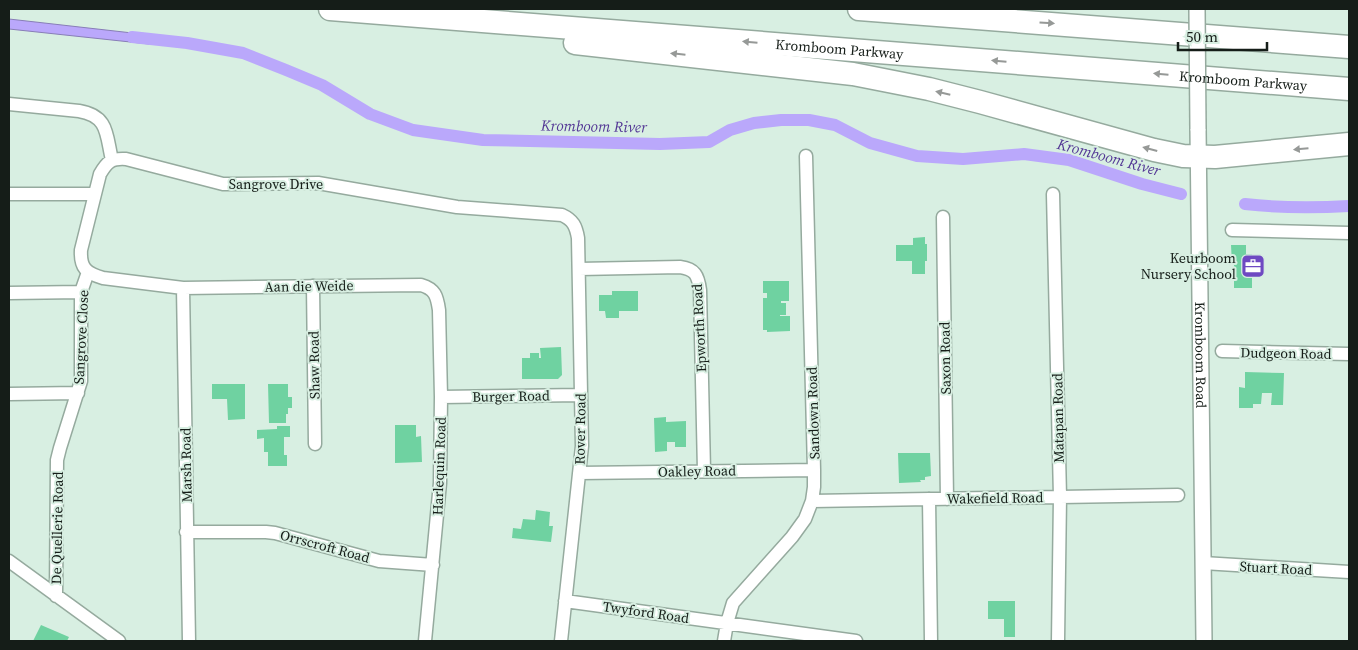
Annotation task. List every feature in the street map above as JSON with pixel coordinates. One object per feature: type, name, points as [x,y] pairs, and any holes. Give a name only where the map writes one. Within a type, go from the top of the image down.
[{"type":"highway","name":"Kromboom Parkway","points":[[330,9],[1349,89]]},
{"type":"highway","points":[[859,9],[1349,47]]},
{"type":"highway","points":[[375,12],[386,20],[405,24],[853,74],[929,89],[1160,152],[1183,156],[1198,166],[1215,157],[1349,144]]},
{"type":"street","name":"Kromboom Road","points":[[1197,9],[1204,641]]},
{"type":"street","points":[[9,104],[79,111],[96,116],[102,122],[112,160],[100,174],[81,250],[80,258],[88,272],[103,278],[183,288]]},
{"type":"street","name":"Sandown Road","points":[[724,641],[733,603],[792,537],[804,519],[812,501],[814,470],[806,156]]},
{"type":"street","name":"Sangrove Drive","points":[[112,160],[126,159],[223,184],[306,182],[328,184],[457,207],[553,214],[569,218]]},
{"type":"street","points":[[9,194],[94,194]]},
{"type":"street","name":"Matapan Road","points":[[1053,194],[1060,497],[1058,641]]},
{"type":"street","name":"Saxon Road","points":[[942,217],[948,498]]},
{"type":"street","name":"Rover Road","points":[[561,641],[582,446],[578,238],[574,223],[569,218]]},
{"type":"street","points":[[1232,230],[1349,233]]},
{"type":"street","name":"Epworth Road","points":[[579,269],[680,267],[688,268],[695,273],[699,281],[700,290],[704,471]]},
{"type":"street","name":"Sangrove Close","points":[[58,460],[81,381],[81,292],[88,272]]},
{"type":"street","name":"Aan die Weide","points":[[183,288],[421,285],[434,291]]},
{"type":"street","name":"Shaw Road","points":[[313,286],[315,444]]},
{"type":"street","name":"Marsh Road","points":[[183,288],[189,641]]},
{"type":"street","name":"Harlequin Road","points":[[425,641],[440,483],[439,310],[438,299],[434,291]]},
{"type":"street","points":[[9,292],[81,292]]},
{"type":"street","name":"Dudgeon Road","points":[[1222,351],[1349,354]]},
{"type":"street","points":[[9,394],[78,393]]},
{"type":"street","name":"Burger Road","points":[[441,397],[581,395]]},
{"type":"street","name":"De Quellerie Road","points":[[56,596],[58,460]]},
{"type":"street","name":"Oakley Road","points":[[579,473],[814,470]]},
{"type":"street","name":"Wakefield Road","points":[[812,501],[1178,495]]},
{"type":"street","points":[[929,499],[931,641]]},
{"type":"street","name":"Orrscroft Road","points":[[186,532],[275,533],[379,561],[433,565]]},
{"type":"street","points":[[9,561],[119,641]]},
{"type":"street","name":"Stuart Road","points":[[1203,563],[1349,572]]},
{"type":"street","name":"Twyford Road","points":[[565,602],[856,641]]},
{"type":"shaded area","points":[[9,19],[150,35],[149,44],[9,29]]},
{"type":"building","points":[[925,237],[927,261],[925,261],[925,274],[912,274],[912,261],[896,261],[896,245],[913,245],[913,238]]},
{"type":"building","points":[[1231,245],[1246,245],[1246,254],[1252,254],[1252,288],[1234,288],[1234,264],[1232,264]]},
{"type":"building","points":[[763,281],[789,281],[789,301],[781,301],[781,303],[786,303],[786,315],[780,316],[790,316],[790,331],[767,332],[767,330],[763,330],[763,298],[767,298],[767,293],[763,293]]},
{"type":"building","points":[[612,291],[638,291],[638,311],[619,311],[619,318],[606,318],[605,311],[599,311],[599,295],[612,295]]},
{"type":"building","points":[[561,347],[562,375],[558,379],[522,379],[522,358],[530,358],[530,353],[539,353],[539,358],[541,358],[540,348]]},
{"type":"building","points":[[1245,372],[1284,373],[1283,405],[1271,405],[1272,393],[1262,393],[1261,404],[1253,404],[1253,408],[1239,408],[1239,387],[1245,388]]},
{"type":"building","points":[[212,384],[245,384],[245,419],[228,420],[227,399],[212,399]]},
{"type":"building","points":[[268,384],[288,384],[288,397],[292,397],[292,408],[288,408],[286,423],[269,423]]},
{"type":"building","points":[[666,417],[666,422],[686,421],[686,447],[675,447],[675,442],[667,442],[667,451],[655,452],[654,418]]},
{"type":"building","points":[[395,425],[416,425],[416,437],[421,436],[422,462],[395,463]]},
{"type":"building","points":[[277,426],[290,426],[290,437],[284,437],[284,455],[287,455],[287,466],[268,466],[268,452],[264,452],[264,438],[257,439],[257,430],[277,429]]},
{"type":"building","points":[[898,453],[930,453],[931,476],[925,477],[925,480],[920,480],[921,482],[899,483]]},
{"type":"building","points":[[536,510],[550,512],[549,526],[553,526],[551,542],[512,538],[513,528],[521,529],[523,519],[535,520]]},
{"type":"building","points":[[988,601],[1015,601],[1015,637],[1004,637],[1004,619],[988,619]]},
{"type":"building","points":[[41,625],[69,637],[67,641],[33,641]]},
{"type":"waterway","name":"Kromboom River","points":[[132,37],[187,43],[243,53],[322,85],[370,114],[413,130],[483,140],[660,144],[709,142],[730,130],[754,123],[781,120],[809,120],[835,125],[870,143],[917,156],[963,159],[1024,154],[1069,160],[1142,184],[1181,194]]},
{"type":"waterway","name":"Kromboom River","points":[[1245,204],[1297,207],[1349,206]]},
{"type":"place","name":"Keurboom Nursery School","points":[[1253,266]]}]
